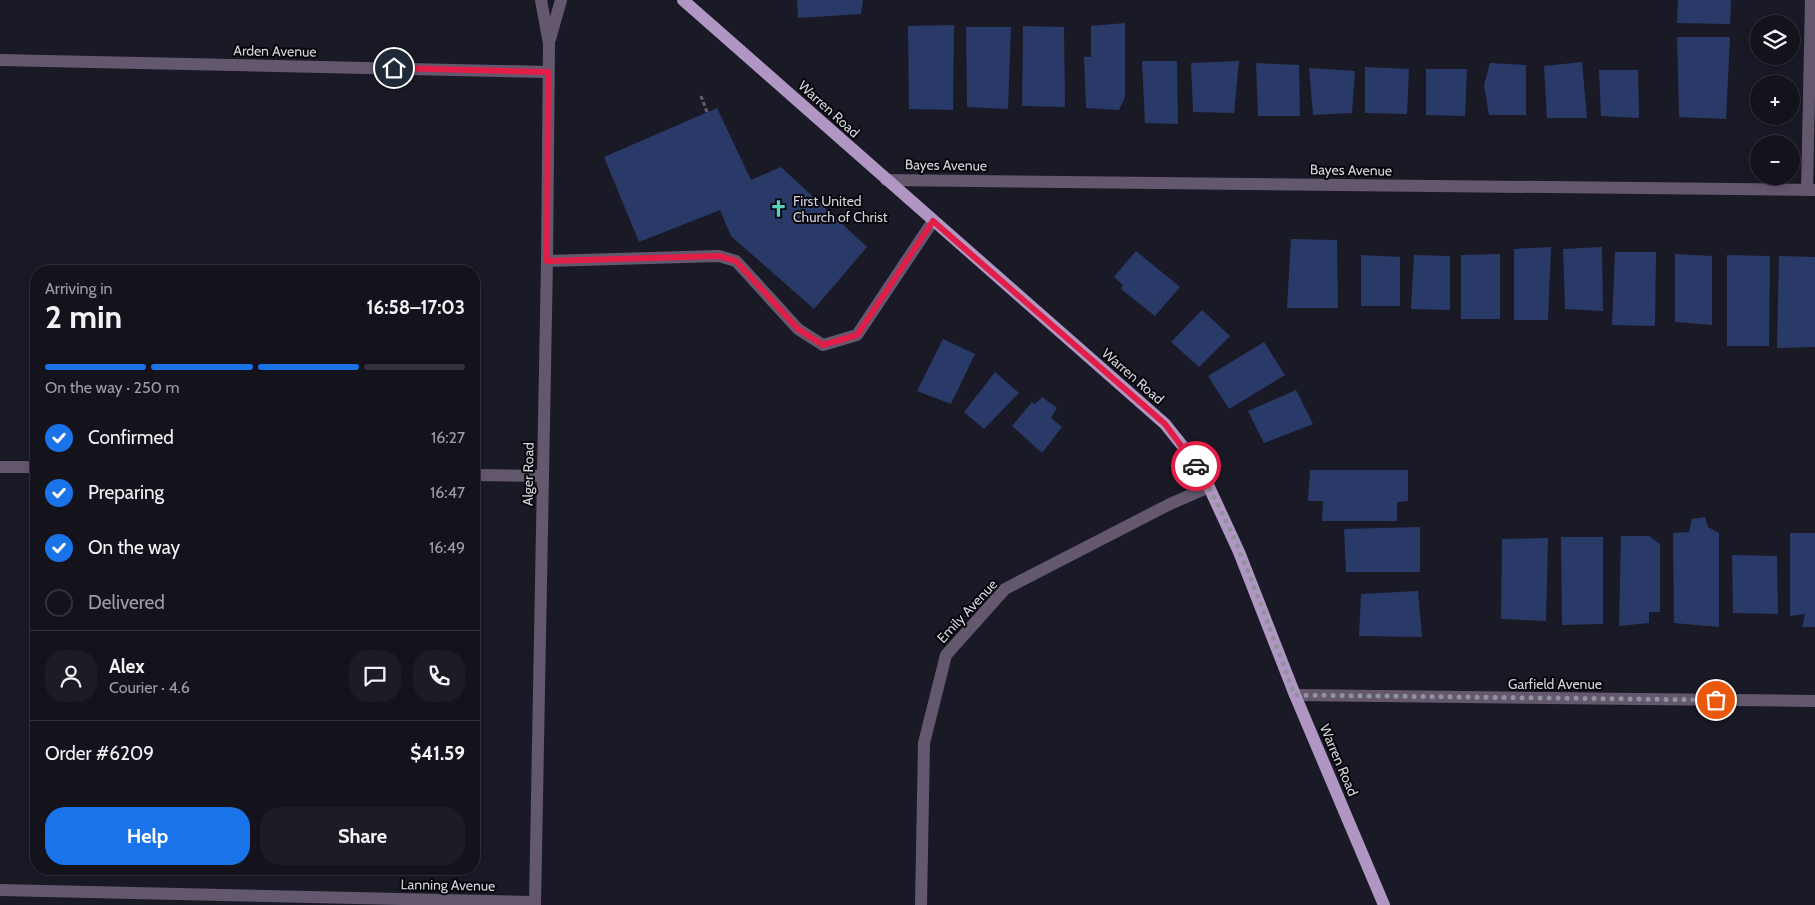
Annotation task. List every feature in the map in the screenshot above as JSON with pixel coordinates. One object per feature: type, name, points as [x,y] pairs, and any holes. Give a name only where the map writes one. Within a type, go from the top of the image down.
[{"type":"main road","name":"Warren Road","points":[[684,0],[1165,424],[1189,454],[1209,487],[1239,552],[1295,695],[1384,905]]},
{"type":"street","name":"Alger Road","points":[[535,904],[547,261],[549,44],[541,0]]},
{"type":"street","name":"Alger Road","points":[[549,44],[561,0]]},
{"type":"street","points":[[1811,0],[1811,190]]},
{"type":"street","name":"Arden Avenue","points":[[0,60],[548,72]]},
{"type":"street","name":"Bayes Avenue","points":[[886,180],[1811,190]]},
{"type":"street","points":[[547,261],[719,256],[736,261],[798,329],[823,345],[857,335],[933,221]]},
{"type":"street","points":[[0,467],[30,467]]},
{"type":"street","points":[[480,475],[543,476]]},
{"type":"street","name":"Emily Avenue","points":[[921,905],[924,743],[946,655],[1005,589],[1170,504],[1209,487]]},
{"type":"street","name":"Garfield Avenue","points":[[1295,695],[1815,701]]},
{"type":"street","name":"Lanning Avenue","points":[[0,890],[535,904]]},
{"type":"path","points":[[701,96],[707,112]]},
{"type":"building","points":[[797,0],[863,0],[861,14],[798,18]]},
{"type":"building","points":[[1678,0],[1731,0],[1730,24],[1677,23]]},
{"type":"building","points":[[1125,23],[1125,97],[1119,110],[1086,108],[1084,57],[1091,57],[1091,26]]},
{"type":"building","points":[[954,25],[953,110],[909,109],[908,26]]},
{"type":"building","points":[[1023,26],[1064,27],[1065,107],[1022,106]]},
{"type":"building","points":[[966,27],[1011,27],[1008,109],[967,107]]},
{"type":"building","points":[[1677,37],[1730,37],[1726,119],[1679,117]]},
{"type":"building","points":[[1142,61],[1177,61],[1178,124],[1145,123]]},
{"type":"building","points":[[1239,61],[1234,113],[1193,112],[1191,63]]},
{"type":"building","points":[[1582,62],[1587,118],[1547,118],[1544,66]]},
{"type":"building","points":[[1256,63],[1299,65],[1300,116],[1258,116]]},
{"type":"building","points":[[1490,63],[1526,65],[1526,115],[1489,115],[1484,85]]},
{"type":"building","points":[[1365,67],[1409,69],[1407,114],[1365,113]]},
{"type":"building","points":[[1309,68],[1355,71],[1352,113],[1313,115]]},
{"type":"building","points":[[1426,69],[1467,69],[1465,116],[1426,115]]},
{"type":"building","points":[[1599,70],[1638,70],[1639,118],[1601,116]]},
{"type":"building","points":[[717,108],[751,180],[781,167],[867,247],[814,309],[731,236],[720,210],[639,242],[604,157]]},
{"type":"building","points":[[1291,239],[1337,240],[1338,308],[1287,308]]},
{"type":"building","points":[[1551,247],[1548,320],[1514,320],[1514,249]]},
{"type":"building","points":[[1602,247],[1603,311],[1565,309],[1563,249]]},
{"type":"building","points":[[1136,251],[1180,287],[1155,316],[1121,289],[1123,285],[1114,277]]},
{"type":"building","points":[[1615,252],[1656,252],[1655,326],[1612,325]]},
{"type":"building","points":[[1500,254],[1500,319],[1461,319],[1461,255]]},
{"type":"building","points":[[1675,254],[1712,256],[1712,325],[1675,322]]},
{"type":"building","points":[[1361,255],[1400,257],[1400,306],[1361,306]]},
{"type":"building","points":[[1414,255],[1450,256],[1450,310],[1411,309]]},
{"type":"building","points":[[1727,255],[1770,256],[1769,346],[1727,346]]},
{"type":"building","points":[[1779,256],[1815,257],[1815,347],[1777,348]]},
{"type":"building","points":[[1202,310],[1230,336],[1199,367],[1171,342]]},
{"type":"building","points":[[943,339],[975,354],[951,404],[917,391]]},
{"type":"building","points":[[1264,342],[1285,375],[1229,409],[1208,376]]},
{"type":"building","points":[[995,372],[1019,393],[984,429],[964,412]]},
{"type":"building","points":[[1296,390],[1313,424],[1264,443],[1248,411]]},
{"type":"building","points":[[1042,397],[1057,408],[1051,418],[1062,427],[1042,453],[1012,426],[1032,402],[1035,404]]},
{"type":"building","points":[[1310,470],[1408,470],[1408,501],[1397,502],[1397,521],[1322,521],[1323,501],[1308,501]]},
{"type":"building","points":[[1705,517],[1708,527],[1719,533],[1719,627],[1674,623],[1673,533],[1689,532],[1692,519]]},
{"type":"building","points":[[1420,527],[1420,572],[1346,572],[1344,529]]},
{"type":"building","points":[[1790,533],[1815,533],[1815,627],[1802,627],[1805,614],[1790,616]]},
{"type":"building","points":[[1621,536],[1649,536],[1660,544],[1660,612],[1649,612],[1649,623],[1619,626]]},
{"type":"building","points":[[1561,537],[1603,537],[1603,624],[1562,625]]},
{"type":"building","points":[[1548,538],[1546,621],[1501,619],[1502,539]]},
{"type":"building","points":[[1732,555],[1777,556],[1778,614],[1733,613]]},
{"type":"building","points":[[1418,591],[1422,637],[1359,636],[1361,594]]},
{"type":"way so far","points":[[1196,466],[1209,487],[1239,552],[1295,695],[1716,700]]},
{"type":"place","name":"First United Church of Christ","points":[[779,209]]},
{"type":"route","points":[[394,68],[548,72],[547,261],[719,256],[736,261],[798,329],[823,345],[857,335],[933,221],[1165,424],[1196,466]]}]
